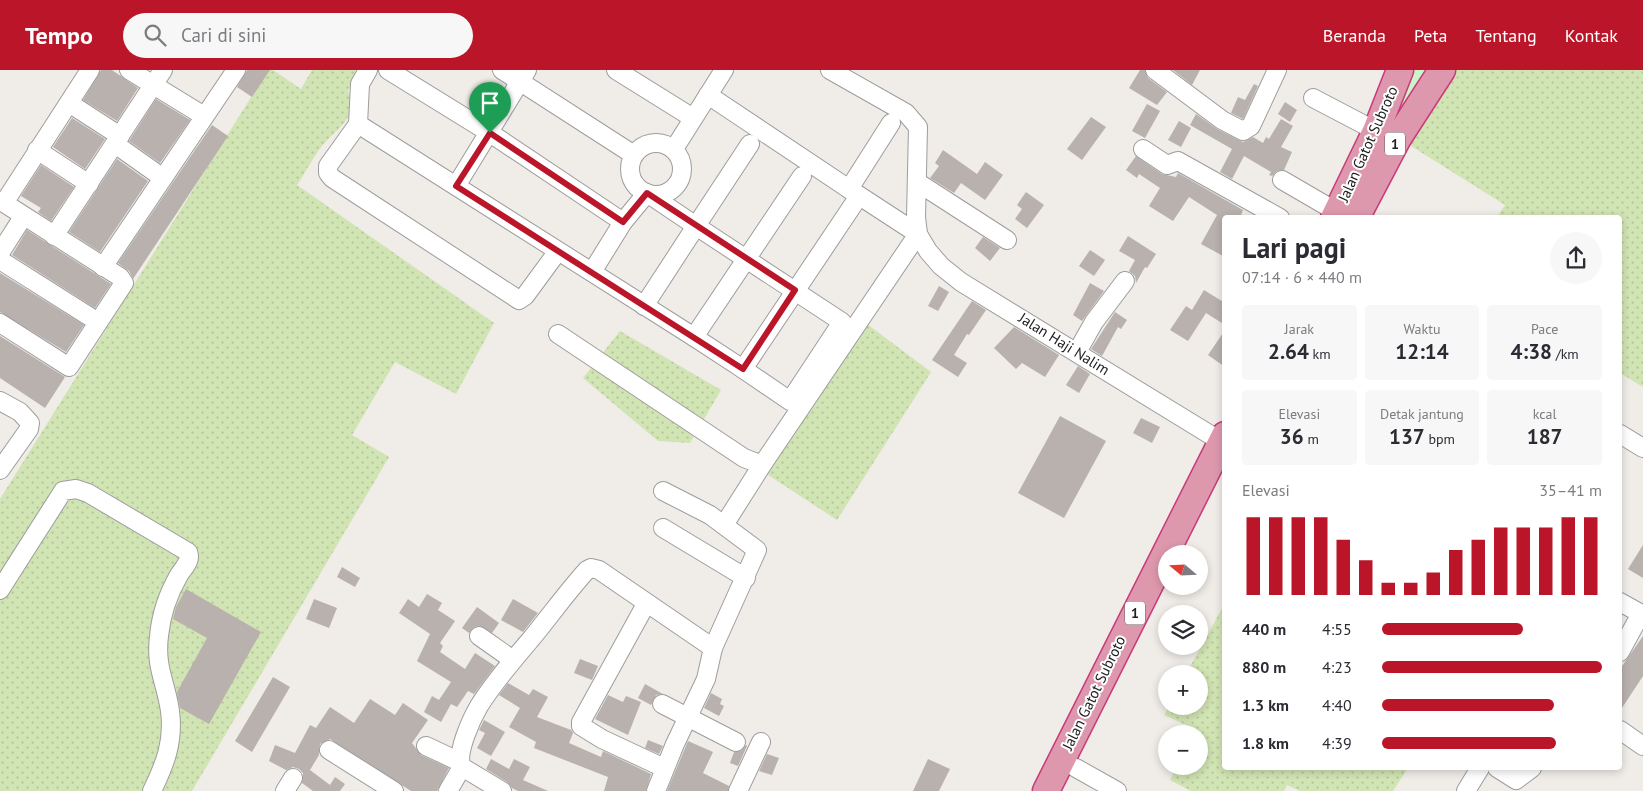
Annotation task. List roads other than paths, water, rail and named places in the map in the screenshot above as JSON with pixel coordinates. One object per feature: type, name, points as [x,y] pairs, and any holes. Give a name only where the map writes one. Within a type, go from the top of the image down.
[{"type":"highway","name":"Jalan Gatot Subroto","points":[[1342,215],[1400,70]]},
{"type":"highway","name":"Jalan Gatot Subroto","points":[[1343,215],[1398,138],[1442,70]]},
{"type":"highway","name":"Jalan Gatot Subroto","points":[[1046,791],[1222,441]]},
{"type":"highway","points":[[1189,545],[1222,480]]},
{"type":"highway","name":"Jalan Gatot Subroto","points":[[1070,780],[1163,595]]},
{"type":"street","points":[[0,323],[69,367],[124,280],[5,206],[5,199],[90,70]]},
{"type":"street","points":[[129,70],[204,116]]},
{"type":"street","points":[[54,236],[163,70]]},
{"type":"street","points":[[368,70],[360,84],[358,124],[328,166],[328,173],[512,298],[519,300],[525,296],[558,251]]},
{"type":"street","points":[[388,70],[490,133],[623,222]]},
{"type":"street","points":[[502,70],[524,76],[634,155]]},
{"type":"street","points":[[616,70],[693,118]]},
{"type":"street","points":[[674,149],[724,70]]},
{"type":"street","points":[[724,524],[918,234],[916,217],[918,132],[912,119],[830,70]]},
{"type":"street","points":[[1155,70],[1222,120],[1243,131],[1251,126],[1277,70]]},
{"type":"street","points":[[103,266],[204,116],[231,72]]},
{"type":"street","points":[[456,186],[524,76]]},
{"type":"street","points":[[708,95],[918,234]]},
{"type":"street","points":[[1312,98],[1376,131]]},
{"type":"street","points":[[69,103],[118,140],[163,178]]},
{"type":"street","points":[[743,369],[795,290],[854,193],[891,123]]},
{"type":"street","points":[[358,124],[790,400],[842,322],[795,290],[696,226],[638,187],[630,171],[634,155],[649,144],[658,143],[674,149],[682,164],[680,180],[669,192],[661,194],[647,193]]},
{"type":"street","points":[[644,306],[750,144]]},
{"type":"street","points":[[1143,149],[1167,165],[1178,161],[1275,215]]},
{"type":"street","points":[[37,150],[89,184]]},
{"type":"street","points":[[694,337],[802,176]]},
{"type":"street","points":[[1282,180],[1340,215]]},
{"type":"street","points":[[918,182],[1007,240]]},
{"type":"street","points":[[592,272],[623,222],[647,193]]},
{"type":"street","points":[[0,253],[23,217]]},
{"type":"street","name":"Jalan Haji Nalim","points":[[918,234],[928,251],[941,266],[961,282],[1222,438]]},
{"type":"street","points":[[0,260],[98,322]]},
{"type":"street","points":[[1078,352],[1094,322],[1126,281]]},
{"type":"street","points":[[558,334],[744,458],[762,465]]},
{"type":"street","points":[[0,401],[20,412],[30,423],[29,428],[0,470]]},
{"type":"street","points":[[1622,435],[1643,448]]},
{"type":"street","points":[[0,590],[62,491],[70,489],[88,492],[188,552],[188,561],[165,603],[159,635],[157,660],[170,711],[170,742],[167,760],[152,791]]},
{"type":"street","points":[[656,791],[664,768],[706,679],[713,648],[757,550],[724,524],[663,491]]},
{"type":"street","points":[[663,528],[746,578]]},
{"type":"street","points":[[448,791],[461,765],[466,735],[480,705],[567,592],[591,568],[598,570],[713,648]]},
{"type":"street","points":[[1622,603],[1638,612],[1639,617],[1622,648]]},
{"type":"street","points":[[646,604],[581,722],[584,729],[602,739],[664,768]]},
{"type":"street","points":[[479,636],[514,660]]},
{"type":"street","points":[[662,704],[736,742]]},
{"type":"street","points":[[1622,731],[1643,746]]},
{"type":"street","points":[[738,791],[761,742]]},
{"type":"street","points":[[426,746],[502,791]]},
{"type":"street","points":[[329,750],[394,791]]},
{"type":"street","points":[[1466,791],[1479,770]]},
{"type":"street","points":[[1500,770],[1516,780],[1529,770]]},
{"type":"street","points":[[1070,780],[1117,791]]}]
